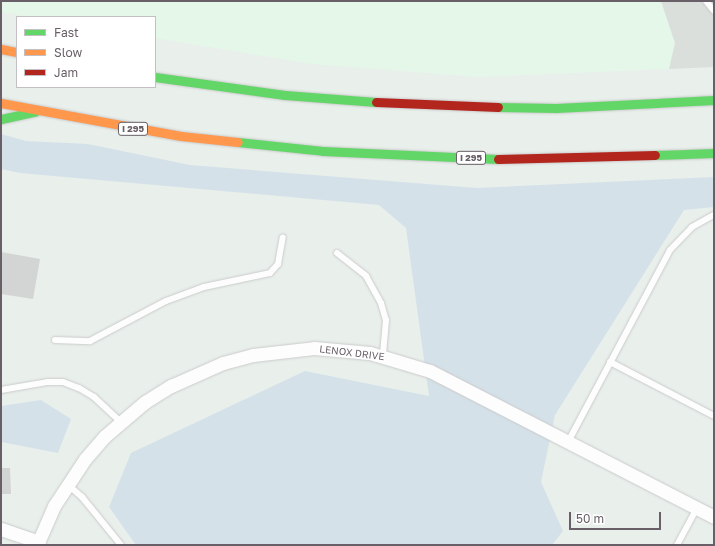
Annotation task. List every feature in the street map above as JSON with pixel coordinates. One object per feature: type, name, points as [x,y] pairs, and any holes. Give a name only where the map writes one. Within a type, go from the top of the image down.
[{"type":"highway","points":[[1,49],[16,52]]},
{"type":"highway","points":[[156,77],[285,95],[422,106],[556,108],[714,100]]},
{"type":"highway","name":"I 295","points":[[1,103],[134,129],[228,142],[412,156],[523,160],[714,153]]},
{"type":"highway","points":[[1,119],[6,120],[39,111]]},
{"type":"street","name":"LENOX DRIVE","points":[[38,543],[67,484],[85,459],[121,422],[171,386],[198,372],[252,355],[314,348],[383,356],[430,371],[714,517]]},
{"type":"street","points":[[1,529],[38,543]]},
{"type":"lane","points":[[706,1],[714,11]]},
{"type":"lane","points":[[568,442],[670,250],[692,228],[714,216]]},
{"type":"lane","points":[[55,340],[90,341],[166,301],[204,287],[270,273],[278,264],[283,237]]},
{"type":"lane","points":[[337,253],[366,276],[381,303],[386,320],[383,356]]},
{"type":"lane","points":[[610,362],[714,416]]},
{"type":"lane","points":[[1,390],[48,382],[63,382],[79,388],[94,397],[121,422]]},
{"type":"lane","points":[[67,484],[82,497],[122,545]]},
{"type":"lane","points":[[677,545],[697,508]]},
{"type":"shaded area","points":[[1,1],[661,1],[675,43],[669,69],[478,77],[312,64],[156,38],[156,16],[24,16],[1,12]]},
{"type":"shaded area","points":[[661,1],[714,1],[714,67],[669,69],[675,43]]},
{"type":"shaded area","points":[[1,134],[26,141],[88,144],[190,165],[477,188],[714,177],[714,207],[684,210],[555,415],[541,482],[563,531],[552,545],[136,545],[109,507],[131,453],[305,371],[429,396],[406,228],[379,205],[20,173],[1,169]]},
{"type":"shaded area","points":[[41,400],[71,419],[58,453],[1,442],[1,406]]},
{"type":"building","points":[[1,252],[40,259],[33,299],[1,294]]},
{"type":"building","points":[[1,468],[10,468],[11,494],[1,494]]},
{"type":"traffic: fast","points":[[156,77],[285,95],[376,102]]},
{"type":"traffic: fast","points":[[498,107],[556,108],[714,100]]},
{"type":"traffic: fast","points":[[1,119],[35,112]]},
{"type":"traffic: fast","points":[[238,142],[323,151],[498,159]]},
{"type":"traffic: fast","points":[[655,155],[714,153]]},
{"type":"traffic: slow","points":[[1,49],[16,52]]},
{"type":"traffic: slow","points":[[1,103],[181,136],[238,142]]},
{"type":"traffic: jam","points":[[376,102],[498,107]]},
{"type":"traffic: jam","points":[[498,159],[655,155]]}]
